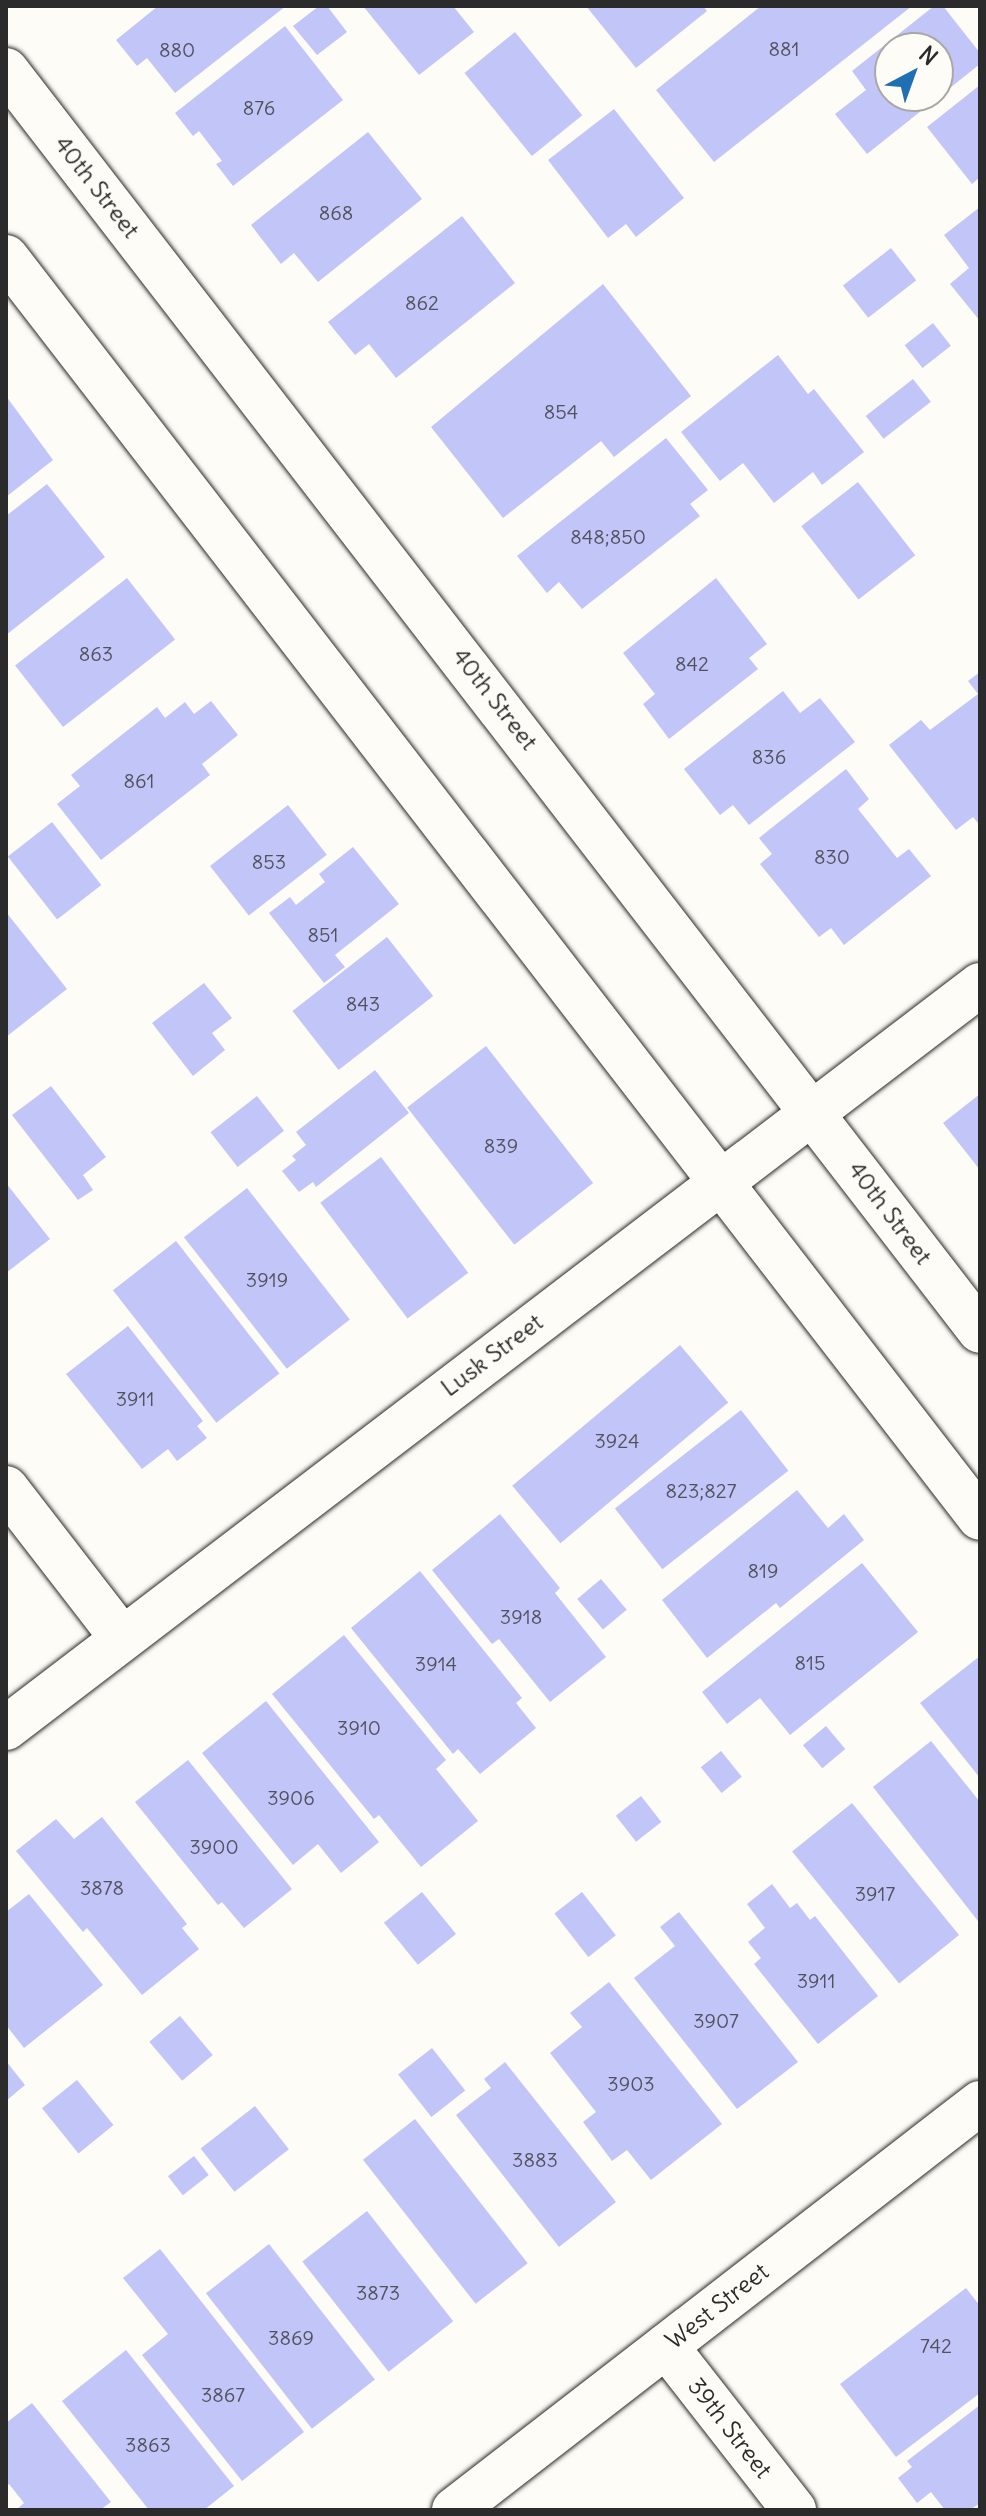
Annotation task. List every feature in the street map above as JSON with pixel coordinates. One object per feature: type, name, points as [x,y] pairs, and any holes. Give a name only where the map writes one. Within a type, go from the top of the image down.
[{"type":"main road","name":"40th Street","points":[[6,70],[980,1331]]},
{"type":"main road","points":[[6,257],[980,1518]]},
{"type":"main road","name":"Lusk Street","points":[[6,1728],[121,1637],[980,985]]},
{"type":"main road","points":[[6,1488],[121,1637]]},
{"type":"main road","name":"West Street","points":[[454,2510],[980,2103]]},
{"type":"main road","name":"39th Street","points":[[666,2346],[794,2510]]},
{"type":"building","points":[[158,6],[286,6],[175,93],[147,58],[137,66],[116,40]]},
{"type":"building","points":[[319,6],[327,6],[347,32],[317,55],[293,26]]},
{"type":"building","points":[[363,6],[453,6],[474,32],[419,75]]},
{"type":"building","points":[[586,6],[703,6],[707,11],[636,68]]},
{"type":"building","points":[[761,6],[912,6],[879,32],[874,32],[874,36],[714,162],[656,90]]},
{"type":"building","points":[[934,6],[943,6],[980,53],[980,64],[954,85],[954,32],[901,32]]},
{"type":"building","points":[[285,26],[343,100],[233,186],[216,164],[222,161],[199,131],[193,136],[175,113]]},
{"type":"building","points":[[515,32],[582,115],[532,156],[464,73]]},
{"type":"building","points":[[874,54],[874,112],[920,112],[867,154],[835,114],[866,90],[852,71]]},
{"type":"building","points":[[980,85],[980,177],[972,184],[927,127],[946,112],[954,112],[954,106]]},
{"type":"building","points":[[614,109],[684,198],[636,237],[626,224],[608,238],[548,160]]},
{"type":"building","points":[[368,132],[422,199],[318,282],[294,253],[281,264],[251,225]]},
{"type":"building","points":[[980,207],[980,321],[950,284],[969,268],[944,235]]},
{"type":"building","points":[[462,216],[515,283],[396,378],[369,344],[355,355],[328,322]]},
{"type":"building","points":[[891,248],[916,280],[868,318],[843,286]]},
{"type":"building","points":[[603,284],[691,396],[614,457],[601,441],[503,518],[431,427]]},
{"type":"building","points":[[933,323],[951,346],[922,368],[905,345]]},
{"type":"building","points":[[778,355],[808,394],[814,389],[864,452],[822,485],[813,472],[774,503],[743,463],[720,481],[681,432]]},
{"type":"building","points":[[913,379],[931,402],[884,439],[866,416]]},
{"type":"building","points":[[6,396],[53,460],[6,497]]},
{"type":"building","points":[[666,438],[708,490],[690,504],[700,516],[582,609],[559,582],[547,593],[517,556]]},
{"type":"building","points":[[858,482],[915,555],[859,600],[801,526]]},
{"type":"building","points":[[47,484],[105,557],[6,635],[6,516]]},
{"type":"building","points":[[127,578],[175,639],[63,727],[15,665]]},
{"type":"building","points":[[716,578],[767,644],[749,658],[758,669],[669,739],[643,704],[655,694],[623,653]]},
{"type":"building","points":[[980,672],[980,825],[973,817],[956,830],[889,745],[921,720],[930,730],[978,694],[968,681]]},
{"type":"building","points":[[783,691],[800,713],[820,698],[855,742],[749,825],[733,805],[720,815],[684,769]]},
{"type":"building","points":[[211,701],[238,735],[202,764],[210,775],[101,860],[57,804],[80,786],[71,775],[157,707],[165,718],[185,702],[194,714]]},
{"type":"building","points":[[846,769],[869,799],[858,809],[897,858],[909,849],[931,876],[844,945],[831,928],[819,937],[760,864],[772,854],[759,838]]},
{"type":"building","points":[[288,805],[327,855],[249,916],[210,866]]},
{"type":"building","points":[[52,822],[101,885],[57,920],[8,856]]},
{"type":"building","points":[[353,847],[399,904],[335,955],[345,967],[324,983],[269,913],[290,897],[296,905],[325,882],[319,874]]},
{"type":"building","points":[[6,912],[67,989],[6,1037]]},
{"type":"building","points":[[387,937],[433,996],[339,1070],[292,1011]]},
{"type":"building","points":[[204,983],[232,1018],[212,1033],[225,1050],[193,1076],[152,1023]]},
{"type":"building","points":[[486,1046],[593,1183],[514,1245],[407,1108]]},
{"type":"building","points":[[375,1070],[409,1113],[316,1187],[313,1182],[299,1192],[282,1171],[296,1160],[292,1156],[306,1145],[296,1132]]},
{"type":"building","points":[[51,1086],[106,1157],[83,1175],[93,1190],[78,1200],[12,1115]]},
{"type":"building","points":[[980,1094],[980,1170],[943,1123]]},
{"type":"building","points":[[257,1096],[284,1131],[238,1167],[211,1132]]},
{"type":"building","points":[[381,1157],[468,1273],[408,1319],[320,1203]]},
{"type":"building","points":[[6,1183],[50,1239],[6,1273]]},
{"type":"building","points":[[247,1188],[350,1320],[287,1369],[184,1237]]},
{"type":"building","points":[[176,1241],[279,1373],[216,1423],[113,1290]]},
{"type":"building","points":[[128,1326],[203,1421],[197,1426],[207,1438],[177,1461],[168,1449],[142,1469],[66,1374]]},
{"type":"building","points":[[680,1345],[728,1402],[560,1543],[512,1486]]},
{"type":"building","points":[[741,1410],[788,1471],[662,1569],[615,1509]]},
{"type":"building","points":[[797,1490],[828,1528],[844,1514],[864,1540],[780,1608],[776,1603],[707,1658],[662,1600]]},
{"type":"building","points":[[500,1514],[560,1588],[555,1593],[606,1657],[550,1702],[499,1639],[492,1644],[432,1570]]},
{"type":"building","points":[[862,1563],[918,1632],[790,1735],[760,1698],[727,1724],[702,1692]]},
{"type":"building","points":[[420,1571],[522,1698],[516,1703],[536,1728],[480,1774],[458,1749],[453,1754],[351,1628]]},
{"type":"building","points":[[601,1579],[627,1610],[603,1630],[577,1599]]},
{"type":"building","points":[[344,1635],[446,1760],[436,1769],[478,1821],[421,1867],[379,1815],[374,1819],[272,1694]]},
{"type":"building","points":[[980,1656],[980,1778],[920,1703]]},
{"type":"building","points":[[266,1701],[379,1842],[341,1873],[318,1844],[293,1865],[202,1753]]},
{"type":"building","points":[[826,1726],[845,1749],[822,1768],[803,1745]]},
{"type":"building","points":[[931,1741],[980,1802],[978,1921],[873,1787]]},
{"type":"building","points":[[721,1751],[742,1777],[722,1793],[701,1767]]},
{"type":"building","points":[[188,1760],[292,1889],[244,1928],[222,1902],[218,1905],[135,1802]]},
{"type":"building","points":[[641,1796],[661,1822],[636,1842],[616,1816]]},
{"type":"building","points":[[852,1803],[959,1935],[899,1984],[792,1851]]},
{"type":"building","points":[[102,1817],[187,1924],[182,1928],[199,1949],[142,1995],[87,1928],[83,1932],[16,1851],[56,1819],[74,1839]]},
{"type":"building","points":[[772,1884],[790,1908],[797,1903],[810,1920],[815,1916],[878,1996],[818,2044],[754,1964],[761,1958],[748,1942],[765,1928],[747,1904]]},
{"type":"building","points":[[422,1892],[456,1934],[418,1965],[384,1923]]},
{"type":"building","points":[[582,1892],[616,1935],[588,1957],[554,1914]]},
{"type":"building","points":[[29,1894],[103,1985],[24,2048],[6,2025],[6,1912]]},
{"type":"building","points":[[679,1912],[798,2062],[737,2109],[634,1978],[675,1946],[660,1927]]},
{"type":"building","points":[[609,1982],[722,2124],[651,2180],[627,2150],[612,2161],[583,2122],[596,2112],[550,2053],[582,2027],[570,2013]]},
{"type":"building","points":[[180,2016],[213,2055],[182,2081],[149,2042]]},
{"type":"building","points":[[432,2048],[465,2091],[431,2117],[398,2074]]},
{"type":"building","points":[[6,2061],[25,2085],[6,2101]]},
{"type":"building","points":[[505,2062],[616,2202],[559,2247],[456,2115],[491,2088],[484,2079]]},
{"type":"building","points":[[77,2080],[114,2125],[79,2153],[42,2108]]},
{"type":"building","points":[[255,2106],[289,2149],[234,2192],[201,2148]]},
{"type":"building","points":[[415,2119],[528,2263],[476,2304],[363,2160]]},
{"type":"building","points":[[194,2156],[209,2175],[183,2195],[168,2176]]},
{"type":"building","points":[[367,2211],[453,2321],[389,2372],[302,2261]]},
{"type":"building","points":[[269,2244],[375,2380],[312,2429],[206,2293]]},
{"type":"building","points":[[160,2249],[304,2432],[242,2481],[142,2355],[168,2334],[123,2278]]},
{"type":"building","points":[[966,2288],[980,2306],[980,2393],[896,2457],[840,2384]]},
{"type":"building","points":[[126,2350],[234,2486],[204,2510],[149,2510],[62,2401]]},
{"type":"building","points":[[32,2403],[111,2502],[100,2510],[16,2510],[24,2503],[9,2484],[6,2486],[6,2423]]},
{"type":"building","points":[[980,2405],[980,2503],[970,2510],[945,2510],[931,2492],[917,2503],[898,2478],[912,2467],[907,2461]]}]
